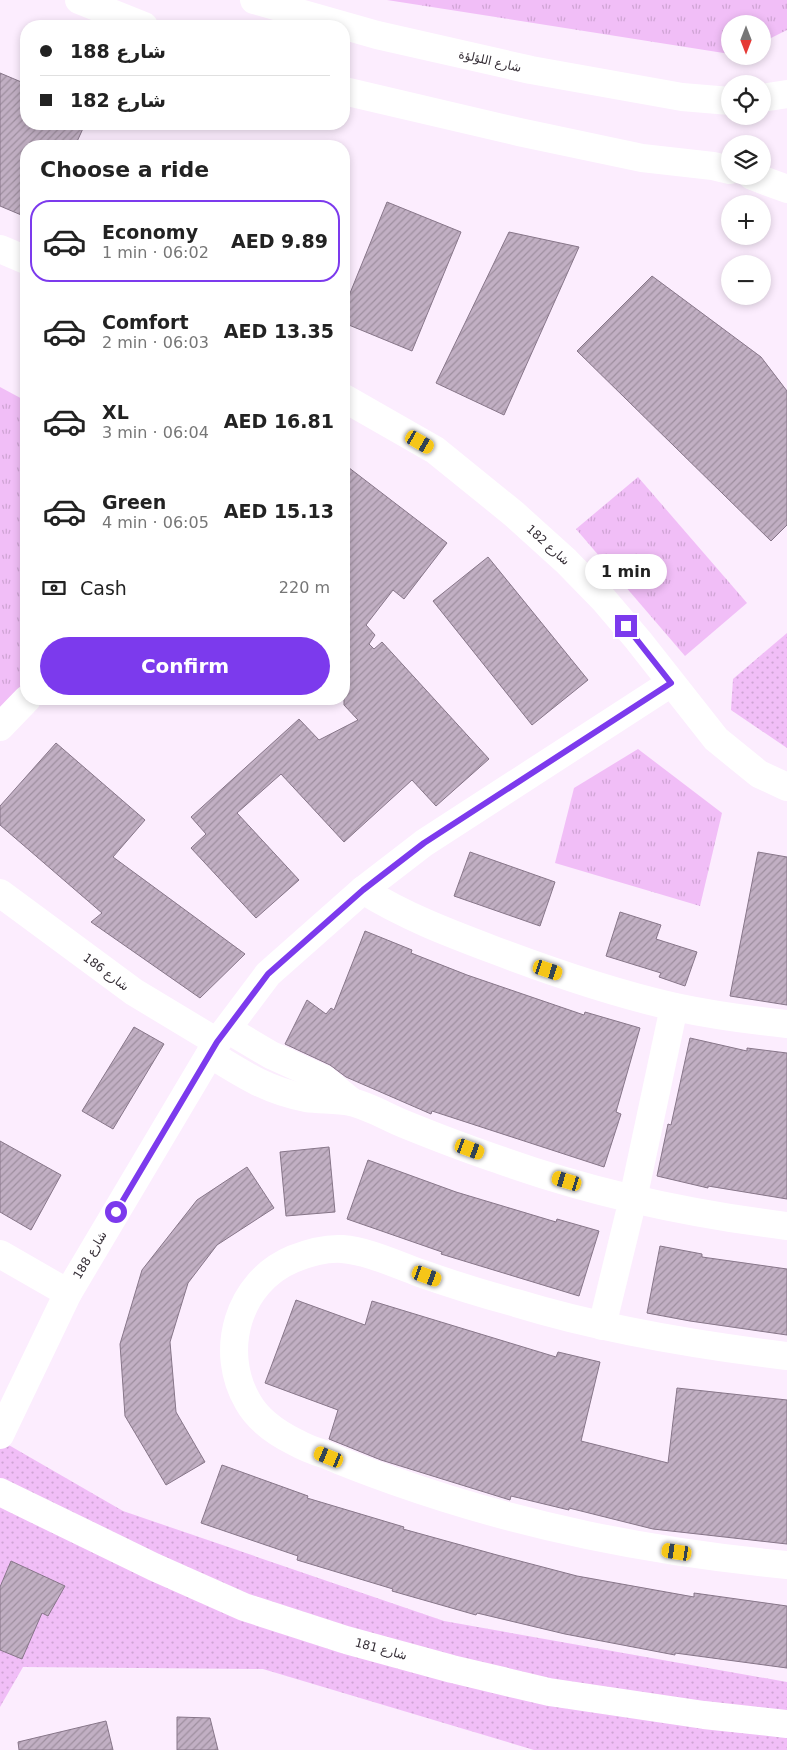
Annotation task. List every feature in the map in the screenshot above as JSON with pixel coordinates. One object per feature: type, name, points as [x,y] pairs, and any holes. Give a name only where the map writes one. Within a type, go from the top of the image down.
[{"type":"street","points":[[78,0],[129,20]]},
{"type":"street","name":"شارع اللؤلؤة","points":[[254,0],[324,20]]},
{"type":"street","name":"شارع اللؤلؤة","points":[[350,28],[531,70],[682,97],[721,100]]},
{"type":"street","points":[[350,92],[519,132],[642,158],[721,168]]},
{"type":"street","points":[[771,97],[787,94]]},
{"type":"street","points":[[771,183],[787,189]]},
{"type":"street","points":[[0,249],[20,257]]},
{"type":"street","name":"شارع 182","points":[[350,401],[435,450],[514,514],[566,561],[604,600],[716,739],[759,774],[787,787]]},
{"type":"street","name":"شارع 188","points":[[0,1435],[68,1293],[218,1042],[268,974],[363,890],[424,843],[671,683]]},
{"type":"street","points":[[0,727],[20,705]]},
{"type":"street","points":[[363,890],[391,908],[460,937],[530,964],[602,987],[674,1007],[749,1020],[787,1024]]},
{"type":"street","name":"شارع 186","points":[[0,893],[134,992],[218,1042],[271,1055],[324,1080],[352,1102],[438,1138],[502,1161],[567,1181],[698,1212],[787,1226]]},
{"type":"street","points":[[602,1326],[633,1198],[674,1007]]},
{"type":"street","points":[[787,1356],[736,1350],[602,1326],[520,1305],[372,1256],[341,1249],[310,1252],[281,1264],[257,1285],[240,1312],[233,1342],[236,1374],[248,1403],[269,1426],[296,1443],[363,1470],[439,1497],[500,1515],[570,1532],[641,1547],[712,1558],[787,1565]]},
{"type":"street","points":[[0,1254],[68,1293]]},
{"type":"street","name":"شارع 181","points":[[0,1492],[154,1567],[244,1607],[346,1640],[452,1669],[550,1692],[704,1715],[787,1724]]},
{"type":"green space","points":[[387,0],[787,0],[787,30],[771,38],[771,15],[721,15],[721,53]]},
{"type":"green space","points":[[0,387],[20,398],[20,689],[0,710]]},
{"type":"green space","points":[[638,477],[747,603],[685,656],[576,529]]},
{"type":"green space","points":[[787,633],[787,748],[731,710],[733,679]]},
{"type":"green space","points":[[638,749],[722,813],[700,906],[555,863],[574,788]]},
{"type":"green space","points":[[0,1440],[123,1511],[444,1621],[787,1682],[787,1750],[534,1750],[263,1669],[23,1667],[0,1707]]},
{"type":"building","points":[[0,73],[20,81],[20,130],[82,130],[78,140],[20,140],[20,214],[0,206]]},
{"type":"building","points":[[387,202],[461,232],[412,351],[350,325],[350,293]]},
{"type":"building","points":[[509,232],[579,247],[504,415],[436,383]]},
{"type":"building","points":[[652,276],[761,357],[787,391],[787,525],[771,541],[577,351]]},
{"type":"building","points":[[350,469],[447,543],[404,599],[393,590],[366,625],[375,635],[369,644],[374,649],[382,642],[489,759],[436,806],[412,780],[344,842],[281,774],[237,813],[299,880],[256,918],[191,848],[206,834],[191,817],[299,719],[319,740],[358,720],[344,705],[350,705]]},
{"type":"building","points":[[488,557],[588,680],[532,725],[433,601]]},
{"type":"building","points":[[56,743],[145,820],[113,857],[245,954],[200,998],[91,922],[102,913],[0,825],[0,806]]},
{"type":"building","points":[[470,852],[555,882],[540,926],[454,896]]},
{"type":"building","points":[[758,852],[787,857],[787,1005],[730,996]]},
{"type":"building","points":[[620,912],[661,925],[656,939],[697,952],[685,986],[659,977],[661,973],[606,956]]},
{"type":"building","points":[[365,931],[412,950],[411,953],[467,975],[584,1015],[585,1012],[640,1028],[616,1112],[621,1114],[604,1167],[432,1111],[431,1114],[346,1077],[330,1065],[285,1044],[307,1000],[326,1014],[331,1008],[334,1010]]},
{"type":"building","points":[[134,1027],[164,1044],[113,1129],[82,1111]]},
{"type":"building","points":[[690,1038],[747,1051],[747,1048],[787,1053],[787,1199],[708,1186],[708,1188],[657,1176],[668,1124],[671,1125]]},
{"type":"building","points":[[0,1141],[61,1175],[31,1230],[0,1212]]},
{"type":"building","points":[[329,1147],[335,1212],[286,1216],[280,1152]]},
{"type":"building","points":[[368,1160],[456,1192],[556,1222],[557,1219],[599,1231],[579,1296],[441,1254],[442,1252],[347,1219]]},
{"type":"building","points":[[247,1167],[274,1208],[217,1245],[188,1283],[170,1342],[176,1412],[205,1462],[166,1485],[125,1416],[120,1344],[142,1270],[197,1200]]},
{"type":"building","points":[[660,1246],[702,1254],[702,1257],[787,1269],[787,1335],[647,1313]]},
{"type":"building","points":[[296,1300],[365,1325],[372,1301],[556,1357],[558,1352],[600,1362],[581,1441],[668,1463],[677,1388],[787,1400],[787,1544],[653,1529],[511,1496],[510,1500],[381,1460],[329,1439],[338,1410],[265,1383]]},
{"type":"building","points":[[222,1465],[308,1496],[307,1498],[404,1527],[403,1529],[577,1576],[694,1597],[694,1593],[787,1606],[787,1668],[675,1653],[675,1655],[565,1634],[477,1613],[476,1615],[392,1591],[393,1589],[297,1560],[298,1556],[201,1523]]},
{"type":"building","points":[[11,1561],[65,1586],[48,1616],[42,1613],[22,1659],[0,1650],[0,1587]]},
{"type":"building","points":[[177,1717],[210,1718],[218,1750],[177,1750]]},
{"type":"building","points":[[106,1721],[113,1750],[19,1750],[18,1742]]},
{"type":"route","points":[[116,1212],[217,1042],[268,974],[363,890],[424,843],[671,683],[626,626]]}]
